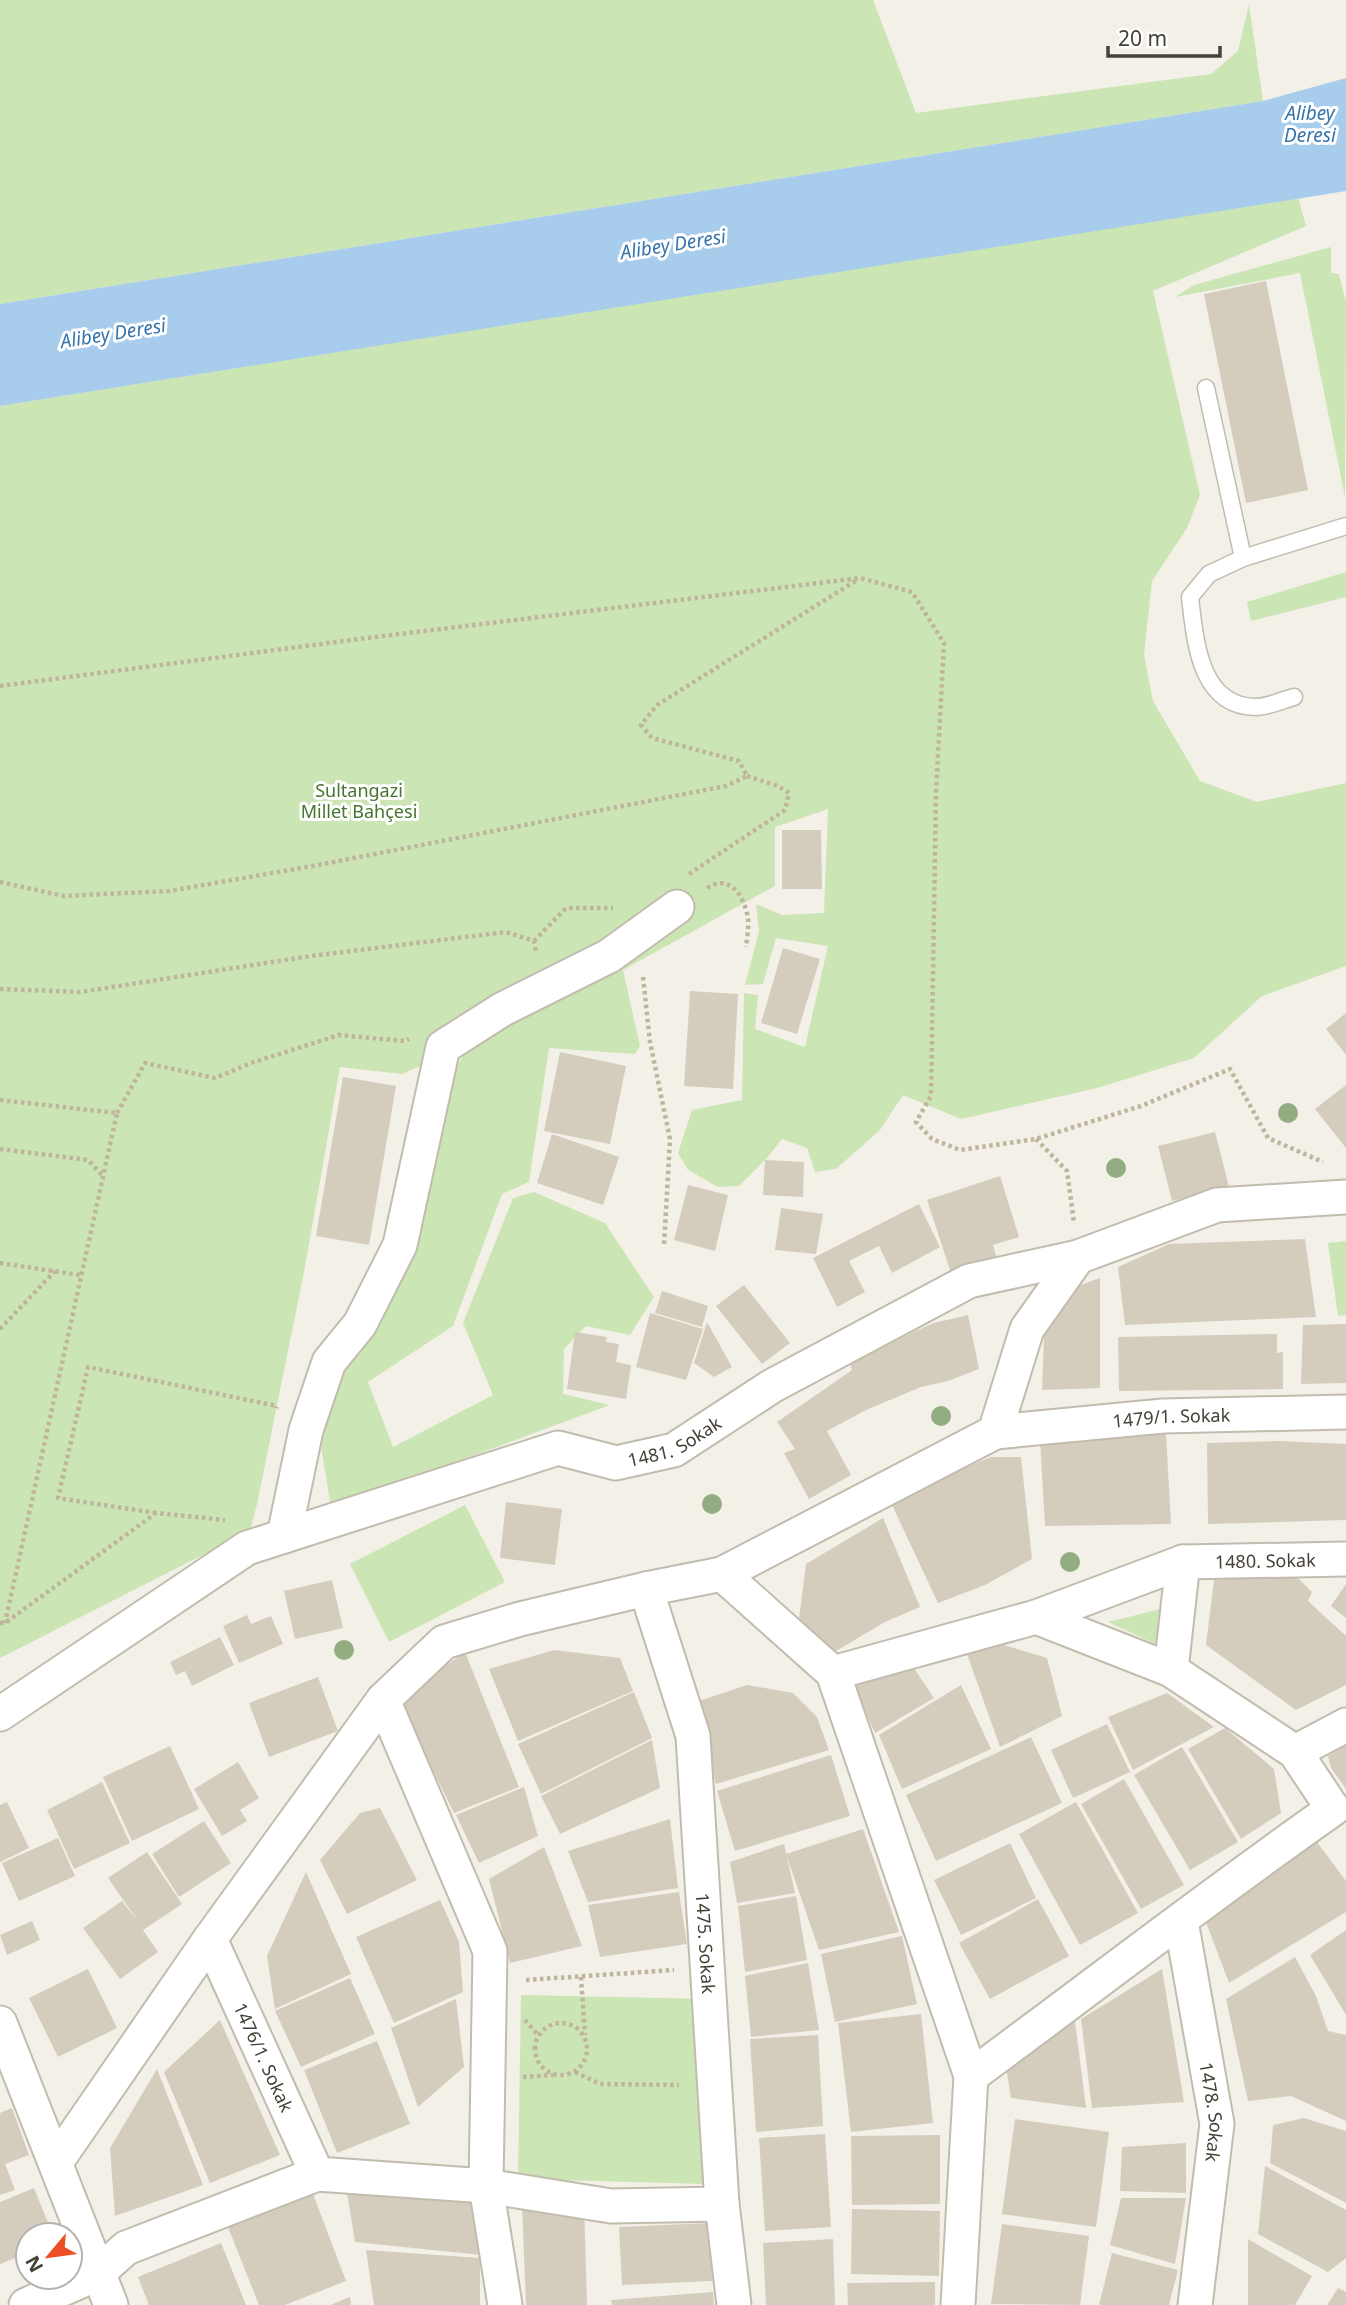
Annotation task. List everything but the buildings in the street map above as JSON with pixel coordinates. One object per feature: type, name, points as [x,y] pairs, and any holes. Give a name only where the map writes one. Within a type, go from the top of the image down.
[{"type":"street","points":[[284,1536],[306,1430],[330,1362],[360,1324],[400,1245],[443,1047],[503,1009],[609,956],[631,940],[678,893]]},
{"type":"street","name":"1481. Sokak","points":[[0,1714],[239,1534],[284,1536],[558,1448],[616,1463],[674,1450],[772,1386],[969,1281],[1078,1257],[1217,1205],[1340,1182]]},
{"type":"street","points":[[56,2162],[211,1939],[383,1700],[444,1642],[520,1619],[722,1574],[995,1432],[1027,1329],[1078,1257]]},
{"type":"street","name":"1479/1. Sokak","points":[[995,1432],[1163,1416],[1346,1412]]},
{"type":"street","name":"1480. Sokak","points":[[833,1673],[1037,1617],[1183,1562],[1346,1559]]},
{"type":"street","points":[[1171,1670],[1183,1562]]},
{"type":"street","points":[[722,1574],[833,1673],[971,2076],[958,2305]]},
{"type":"street","name":"1475. Sokak","points":[[646,1589],[693,1736],[722,2204],[734,2305]]},
{"type":"street","points":[[971,2076],[1181,1921],[1232,1880],[1339,1818],[1296,1752],[1171,1670],[1037,1617]]},
{"type":"street","points":[[383,1700],[490,1951],[486,2186],[505,2305]]},
{"type":"street","points":[[1296,1752],[1346,1725]]},
{"type":"street","name":"1478. Sokak","points":[[1181,1921],[1217,2124],[1195,2305]]},
{"type":"street","name":"1476/1. Sokak","points":[[211,1939],[317,2174]]},
{"type":"street","points":[[0,2023],[111,2305]]},
{"type":"street","points":[[26,2305],[97,2274],[126,2248],[317,2174],[486,2186],[611,2206],[722,2204]]},
{"type":"lane","points":[[1206,388],[1243,558]]},
{"type":"lane","points":[[1294,697],[1257,707],[1228,701],[1212,685],[1197,652],[1190,597],[1209,574],[1243,558],[1346,526]]},
{"type":"path","points":[[0,686],[860,578],[912,592],[944,643],[936,792],[931,1096],[916,1122],[932,1139],[960,1150],[1036,1139],[1141,1105],[1230,1069],[1268,1138],[1340,1182]]},
{"type":"path","points":[[678,893],[785,810],[789,793],[778,786],[747,776],[738,761],[652,738],[641,724],[657,705],[860,578]]},
{"type":"path","points":[[0,882],[64,896],[169,891],[726,786],[747,776]]},
{"type":"path","points":[[678,893],[715,883],[729,884],[741,894],[748,919],[746,947]]},
{"type":"path","points":[[534,941],[566,908],[618,908]]},
{"type":"path","points":[[0,989],[80,992],[311,956],[506,932],[534,941]]},
{"type":"path","points":[[631,940],[642,972],[650,1042],[670,1139],[664,1246]]},
{"type":"path","points":[[534,941],[537,961]]},
{"type":"path","points":[[2,1623],[117,1113],[145,1063],[215,1078],[251,1063],[339,1035],[405,1041],[416,1035]]},
{"type":"path","points":[[0,1100],[117,1113]]},
{"type":"path","points":[[1036,1139],[1067,1171],[1078,1257]]},
{"type":"path","points":[[0,1149],[88,1160],[102,1175]]},
{"type":"path","points":[[0,1264],[80,1275]]},
{"type":"path","points":[[0,1329],[55,1271]]},
{"type":"path","points":[[239,1534],[156,1513],[58,1498],[88,1367],[277,1406],[274,1418]]},
{"type":"path","points":[[2,1623],[156,1513]]},
{"type":"path","points":[[490,1983],[708,1968]]},
{"type":"path","points":[[581,1976],[587,2057],[581,2067],[565,2076],[548,2072],[538,2062],[536,2041],[542,2031],[557,2023],[569,2023],[585,2036]]},
{"type":"path","points":[[575,2072],[600,2084],[668,2085],[715,2082]]},
{"type":"green space","points":[[0,0],[873,0],[916,113],[1211,74],[1238,51],[1249,4],[1263,101],[0,304]]},
{"type":"green space","name":"Sultangazi Millet Bahçesi","points":[[1298,197],[1306,226],[1153,291],[1200,495],[1187,528],[1152,581],[1144,655],[1153,701],[1200,781],[1257,802],[1346,783],[1346,966],[1262,996],[1194,1058],[1097,1088],[961,1119],[903,1095],[880,1130],[836,1169],[815,1172],[807,1148],[782,1139],[739,1186],[718,1187],[688,1170],[678,1153],[692,1110],[742,1100],[744,993],[758,995],[755,1029],[805,1047],[828,946],[776,938],[763,984],[745,985],[759,931],[756,904],[782,915],[824,913],[828,809],[775,827],[775,886],[623,970],[640,1046],[635,1054],[549,1048],[529,1182],[502,1194],[453,1326],[368,1382],[393,1447],[493,1395],[463,1323],[513,1198],[534,1192],[605,1223],[654,1297],[630,1335],[586,1326],[564,1349],[563,1394],[610,1405],[331,1508],[319,1434],[336,1366],[389,1288],[419,1236],[431,1166],[455,1070],[469,1045],[402,1074],[340,1067],[305,1267],[250,1531],[0,1658],[0,406]]},
{"type":"green space","points":[[1331,247],[1331,273],[1339,274],[1346,302],[1345,497],[1300,273],[1175,297],[1194,285]]},
{"type":"green space","points":[[1346,572],[1346,597],[1251,621],[1247,602]]},
{"type":"green space","points":[[1346,1241],[1346,1315],[1338,1316],[1328,1243]]},
{"type":"green space","points":[[465,1505],[505,1582],[389,1642],[350,1564]]},
{"type":"green space","points":[[1165,1608],[1160,1646],[1108,1622]]},
{"type":"green space","points":[[521,1995],[710,1999],[706,2184],[518,2179]]},
{"type":"water","name":"Alibey Deresi","points":[[1346,78],[1346,191],[0,406],[0,304],[1263,101]]}]
